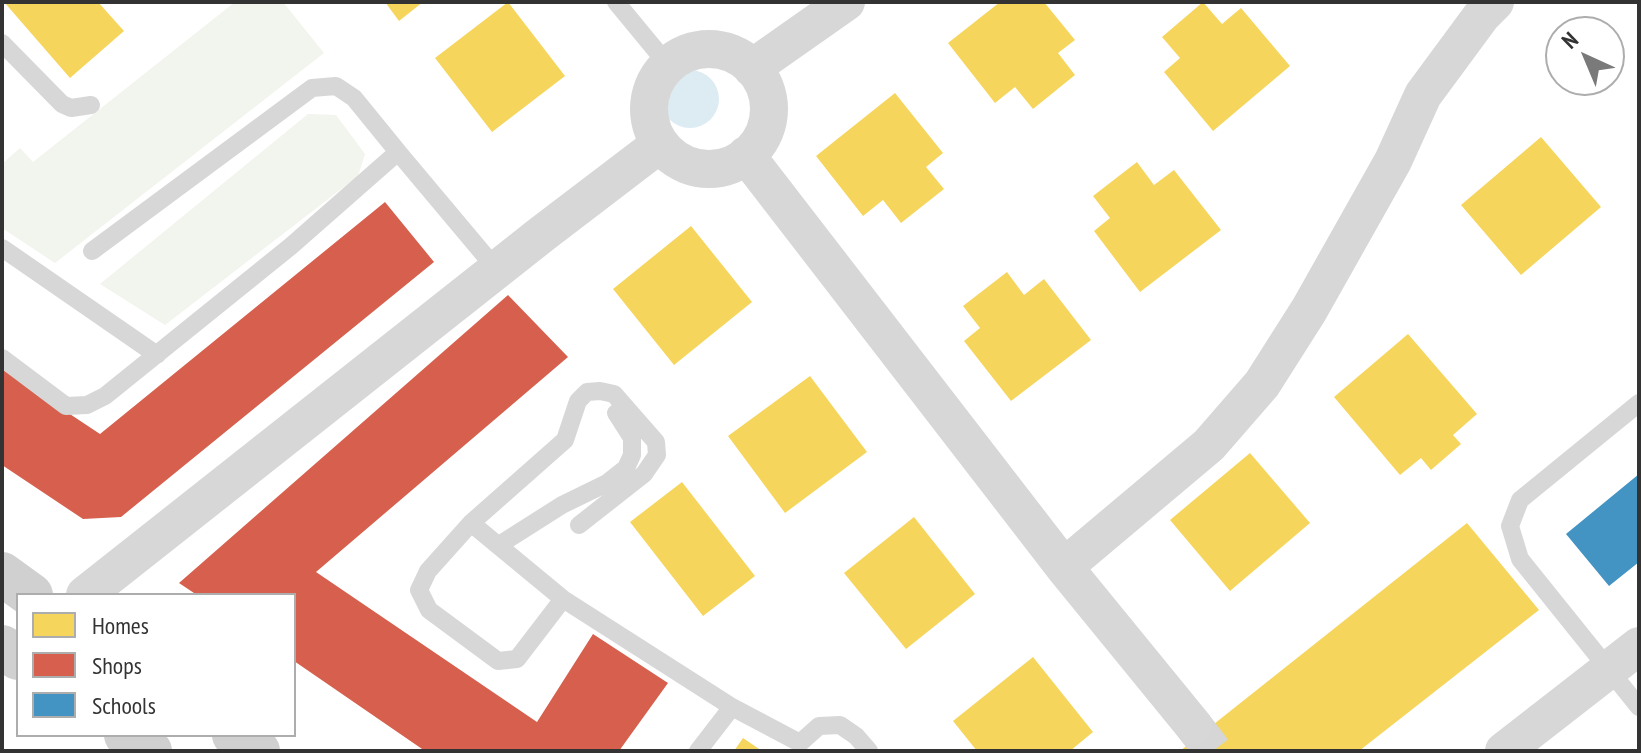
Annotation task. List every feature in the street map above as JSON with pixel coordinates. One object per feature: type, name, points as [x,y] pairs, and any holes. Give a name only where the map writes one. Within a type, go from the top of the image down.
[{"type":"main road","points":[[2,574],[28,593]]},
{"type":"main road","points":[[129,737],[150,751]]},
{"type":"main road","points":[[237,737],[258,751]]},
{"type":"street","points":[[752,68],[846,2]]},
{"type":"street","points":[[1064,567],[1209,445],[1262,384],[1309,310],[1393,161],[1423,95],[1495,2]]},
{"type":"street","points":[[703,49],[724,50],[752,68],[766,89],[769,109],[766,128],[757,146],[742,159],[724,167],[704,169],[685,165],[668,154],[656,139],[649,120],[649,100],[656,81],[668,65],[684,54],[703,49]]},
{"type":"street","points":[[88,593],[660,144]]},
{"type":"street","points":[[746,155],[1064,567],[1193,725]]},
{"type":"street","points":[[1504,751],[1639,646]]},
{"type":"lane","points":[[616,2],[668,65]]},
{"type":"lane","points":[[2,43],[62,104],[71,108],[91,105]]},
{"type":"lane","points":[[92,251],[312,88],[336,86],[354,98],[497,270]]},
{"type":"lane","points":[[2,358],[66,406],[87,405],[105,396],[291,246],[398,152]]},
{"type":"lane","points":[[2,248],[157,355]]},
{"type":"lane","points":[[563,599],[517,659],[498,661],[429,610],[419,590],[428,571],[471,523],[565,440],[578,401],[587,392],[600,391],[614,394],[656,442],[657,455],[644,474],[579,525]]},
{"type":"lane","points":[[1639,403],[1520,500],[1510,526],[1520,559],[1639,707]]},
{"type":"lane","points":[[499,545],[562,505],[607,483],[626,468],[632,455],[632,438],[616,413]]},
{"type":"lane","points":[[471,523],[563,599],[732,707],[804,747],[819,726],[840,725],[856,736],[869,751]]},
{"type":"lane","points":[[698,751],[732,707]]},
{"type":"shaded area","points":[[235,2],[283,2],[324,53],[55,263],[2,228],[2,164],[20,148],[33,162]]},
{"type":"shaded area","points":[[690,70],[711,78],[719,99],[711,120],[690,128],[669,120],[661,99],[669,78]]},
{"type":"shaded area","points":[[308,114],[336,115],[365,154],[358,176],[165,325],[100,284]]},
{"type":"building: Homes","points":[[4,2],[98,2],[124,31],[70,78]]},
{"type":"building: Homes","points":[[385,2],[423,2],[399,21]]},
{"type":"building: Homes","points":[[508,2],[565,76],[492,132],[435,58]]},
{"type":"building: Homes","points":[[1000,2],[1044,2],[1075,40],[1058,53],[1075,75],[1033,109],[1015,87],[995,103],[948,43]]},
{"type":"building: Homes","points":[[1203,2],[1222,24],[1241,8],[1290,66],[1213,131],[1164,72],[1180,58],[1162,37]]},
{"type":"building: Homes","points":[[895,93],[943,153],[926,167],[944,189],[901,223],[883,200],[863,216],[816,156]]},
{"type":"building: Homes","points":[[1541,137],[1601,207],[1521,275],[1461,205]]},
{"type":"building: Homes","points":[[1137,162],[1154,185],[1174,170],[1221,230],[1140,292],[1094,231],[1110,218],[1093,196]]},
{"type":"building: Homes","points":[[691,226],[752,302],[674,365],[613,289]]},
{"type":"building: Homes","points":[[1007,272],[1024,295],[1044,279],[1091,340],[1011,401],[964,341],[980,328],[963,306]]},
{"type":"building: Homes","points":[[1408,334],[1477,414],[1453,435],[1461,444],[1431,470],[1421,458],[1400,475],[1334,397]]},
{"type":"building: Homes","points":[[810,376],[867,452],[785,513],[728,436]]},
{"type":"building: Homes","points":[[1250,453],[1310,523],[1230,591],[1170,520]]},
{"type":"building: Homes","points":[[682,482],[755,576],[703,616],[630,522]]},
{"type":"building: Homes","points":[[914,517],[975,594],[906,649],[844,573]]},
{"type":"building: Homes","points":[[1467,523],[1539,610],[1359,751],[1180,751]]},
{"type":"building: Homes","points":[[1033,657],[1093,732],[1070,751],[977,751],[953,721]]},
{"type":"building: Homes","points":[[743,738],[762,751],[734,751]]},
{"type":"building: Shops","points":[[385,202],[434,262],[121,517],[83,519],[2,465],[2,369],[100,434]]},
{"type":"building: Shops","points":[[508,295],[568,357],[316,572],[537,722],[593,634],[668,683],[619,751],[425,751],[296,662],[296,593],[194,593],[179,583]]},
{"type":"building: Schools","points":[[1639,474],[1639,562],[1609,586],[1566,534]]},
{"type":"tunnel","points":[[1193,725],[1213,751]]}]
